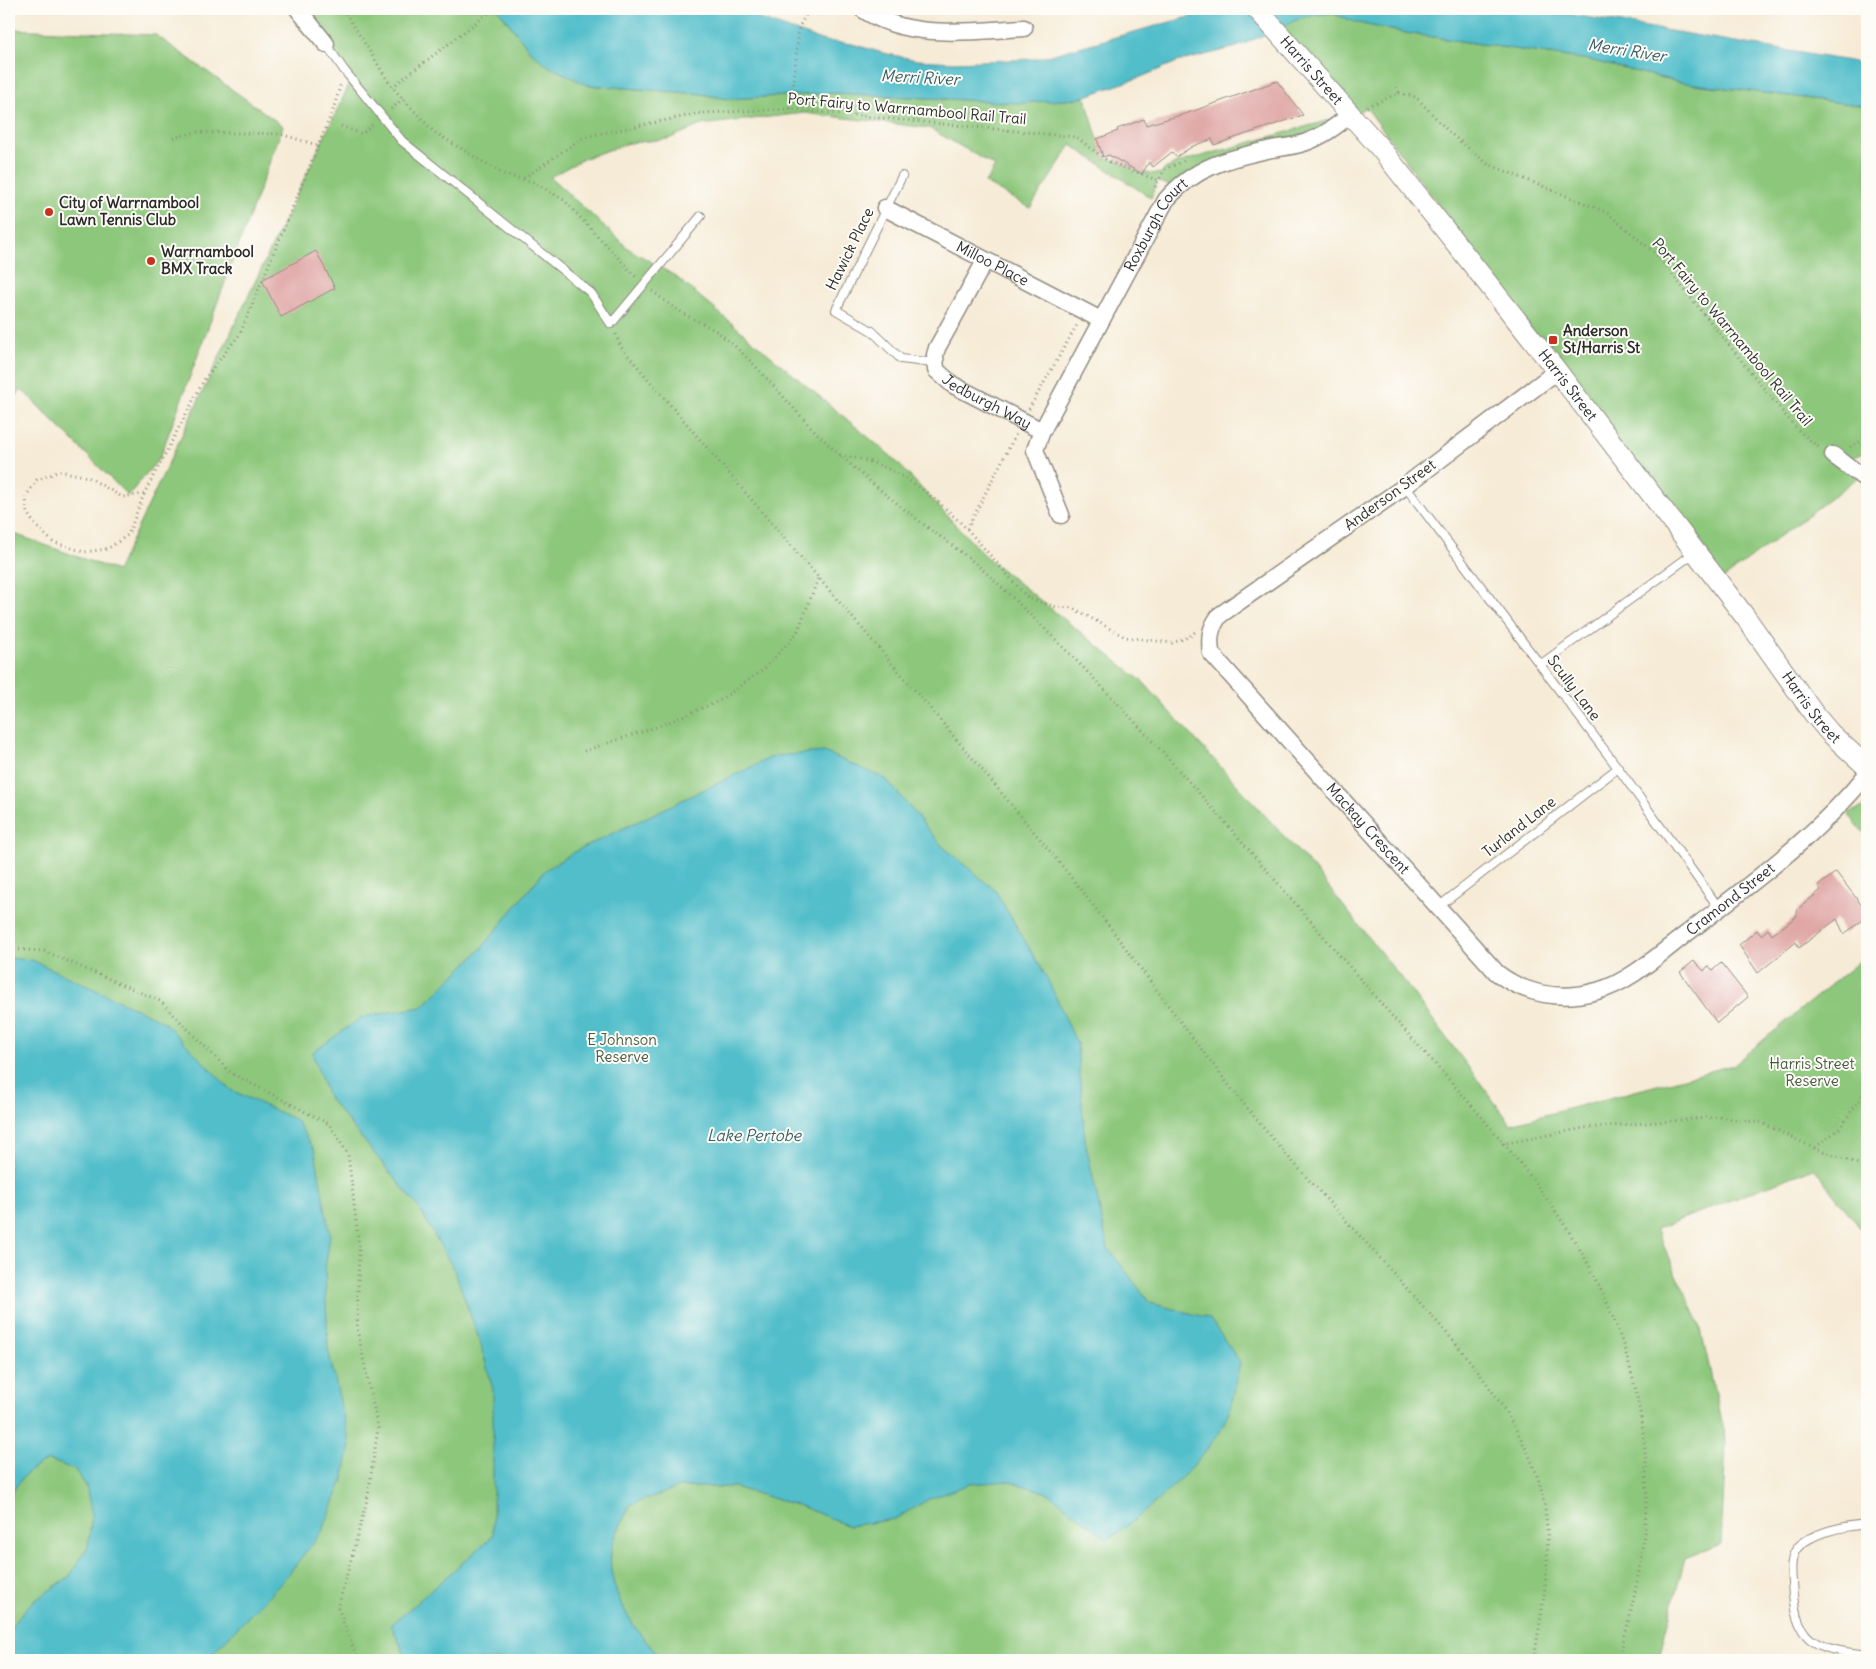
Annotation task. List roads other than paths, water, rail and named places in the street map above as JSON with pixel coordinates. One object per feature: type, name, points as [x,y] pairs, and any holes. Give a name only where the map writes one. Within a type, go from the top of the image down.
[{"type":"street","points":[[298,9],[326,44]]},
{"type":"street","points":[[862,9],[883,21],[922,30],[942,32],[1024,28]]},
{"type":"street","name":"Harris Street","points":[[1257,9],[1352,114],[1557,371],[1830,733],[1867,767]]},
{"type":"street","name":"Roxburgh Court","points":[[1061,515],[1035,450],[1042,431],[1166,200],[1186,179],[1204,168],[1264,151],[1308,142],[1324,135],[1352,114]]},
{"type":"street","name":"Milloo Place","points":[[885,208],[985,262],[1101,320]]},
{"type":"street","name":"Jedburgh Way","points":[[985,262],[937,348],[934,363],[936,370],[946,380],[1042,431]]},
{"type":"street","name":"Anderson Street","points":[[1216,620],[1405,486],[1557,371]]},
{"type":"street","points":[[1833,455],[1867,480]]},
{"type":"street","name":"Mackay Crescent","points":[[1216,620],[1209,637],[1211,653],[1496,973],[1513,986],[1550,996],[1575,996]]},
{"type":"street","name":"Cramond Street","points":[[1575,996],[1598,991],[1617,983],[1655,957],[1719,908],[1818,827],[1847,799],[1867,774]]},
{"type":"lane","points":[[326,44],[344,70],[402,141],[591,293],[611,324],[701,216]]},
{"type":"lane","name":"Hawick Place","points":[[902,176],[836,310],[872,331],[900,359],[934,363]]},
{"type":"lane","name":"Scully Lane","points":[[1405,486],[1618,768],[1719,908]]},
{"type":"lane","points":[[1540,665],[1695,552]]},
{"type":"lane","name":"Turland Lane","points":[[1437,908],[1618,768]]},
{"type":"lane","points":[[1867,1524],[1827,1533],[1806,1541],[1796,1550],[1791,1570],[1794,1614],[1807,1636],[1818,1644],[1867,1655]]},
{"type":"water","name":"Merri River","points":[[498,9],[711,9],[743,13],[824,41],[852,44],[917,60],[954,62],[1036,59],[1217,9],[1518,9],[1574,15],[1867,64],[1867,106],[1679,82],[1589,60],[1406,33],[1358,23],[1331,13],[1303,17],[1237,47],[1177,62],[1141,77],[1077,99],[1020,103],[835,93],[728,99],[702,94],[587,85],[548,66],[530,51]]},
{"type":"water","name":"Lake Pertobe","points":[[824,752],[886,779],[943,847],[995,890],[1048,980],[1077,1044],[1085,1140],[1108,1248],[1150,1303],[1209,1318],[1240,1362],[1228,1414],[1220,1431],[1193,1466],[1158,1500],[1108,1540],[1050,1494],[1010,1481],[970,1484],[929,1499],[895,1519],[849,1526],[803,1507],[734,1487],[680,1487],[630,1505],[616,1534],[611,1552],[613,1582],[626,1612],[644,1639],[665,1660],[407,1660],[391,1625],[493,1536],[493,1390],[480,1342],[455,1272],[419,1208],[328,1097],[312,1053],[362,1017],[422,1007],[480,950],[545,870],[574,852],[774,756]]},
{"type":"water","points":[[9,958],[32,960],[164,1022],[231,1090],[296,1120],[315,1151],[330,1235],[325,1269],[328,1349],[350,1445],[343,1480],[323,1530],[282,1582],[206,1660],[9,1660],[9,1632],[13,1624],[30,1604],[70,1576],[88,1546],[92,1515],[86,1486],[75,1470],[49,1460],[24,1476],[9,1501]]},
{"type":"place","name":"City of Warrnambool Lawn Tennis Club","points":[[49,212]]},
{"type":"place","name":"Warrnambool BMX Track","points":[[151,261]]},
{"type":"place","name":"Anderson St/Harris St","points":[[1553,340]]},
{"type":"park label","name":"E Johnson Reserve","points":[[622,1048]]},
{"type":"park label","name":"Harris Street Reserve","points":[[1812,1072]]}]
